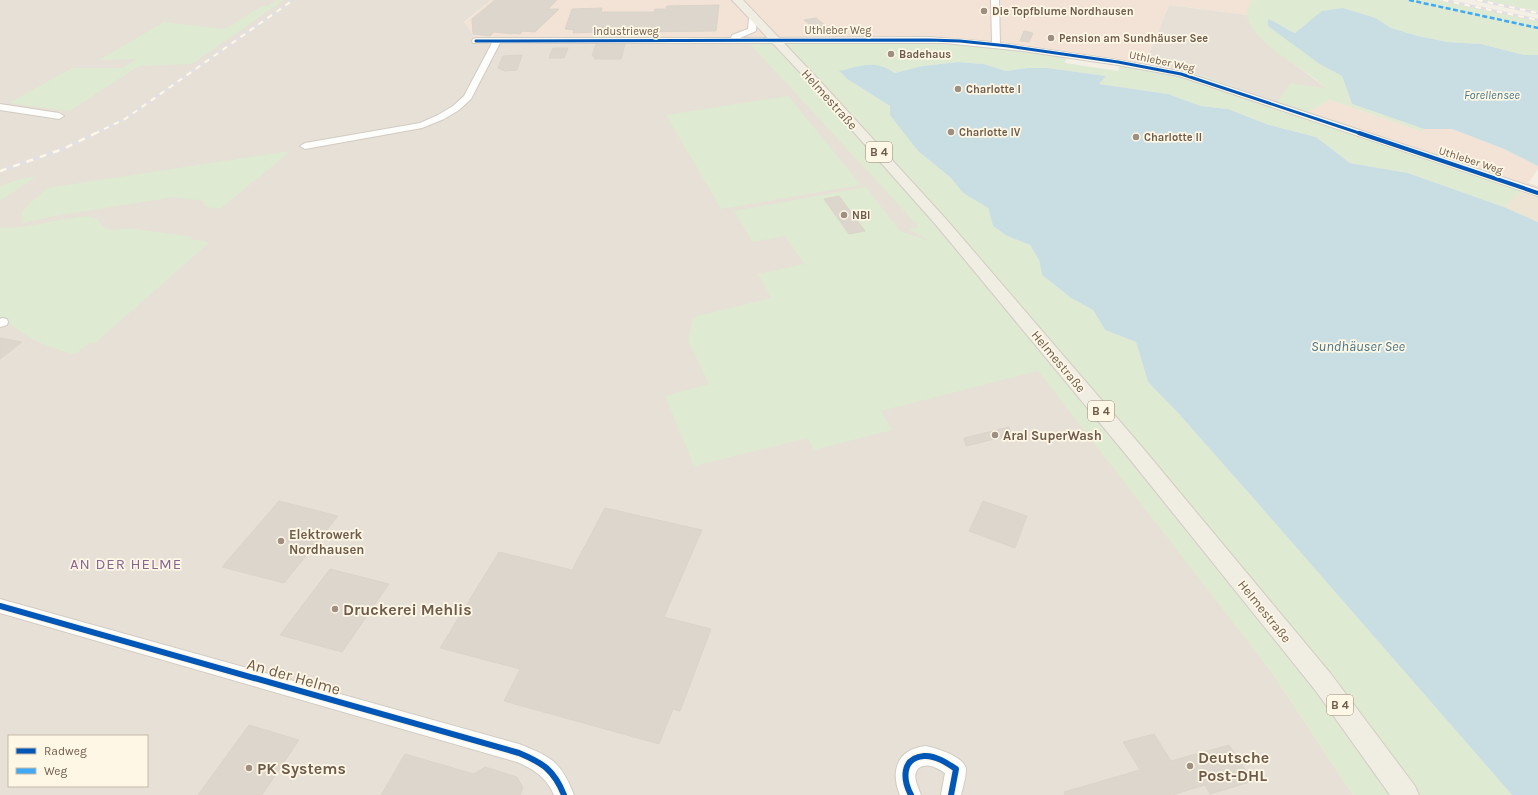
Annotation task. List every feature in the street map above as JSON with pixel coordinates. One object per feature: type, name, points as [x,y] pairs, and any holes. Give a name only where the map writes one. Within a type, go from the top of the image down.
[{"type":"main road","name":"Helmestraße","points":[[737,0],[816,83],[941,222],[1136,452],[1318,676],[1406,795]]},
{"type":"street","points":[[995,0],[996,44]]},
{"type":"street","name":"Industrieweg","points":[[719,40],[740,36],[752,31],[754,28],[754,18]]},
{"type":"street","name":"Industrieweg","points":[[476,41],[776,40]]},
{"type":"street","name":"Uthleber Weg","points":[[776,40],[945,40],[996,44],[1137,65],[1181,74],[1533,191]]},
{"type":"street","points":[[305,146],[422,125],[441,117],[456,108],[468,97],[497,41]]},
{"type":"street","points":[[0,107],[59,116]]},
{"type":"street","name":"An der Helme","points":[[0,606],[519,753],[543,764],[555,777],[564,795]]},
{"type":"street","points":[[911,795],[906,786],[905,771],[909,763],[915,758],[925,755],[941,760],[956,769],[951,795]]},
{"type":"shaded area","points":[[0,0],[491,0],[464,22],[476,40],[745,38],[920,227],[910,229],[932,242],[1053,388],[1273,674],[1353,795],[0,795]]},
{"type":"shaded area","points":[[491,0],[1251,0],[1247,15],[1169,5],[1145,64],[959,39],[476,40],[464,23]]},
{"type":"shaded area","points":[[1169,5],[1247,15],[1253,29],[1266,43],[1326,88],[1277,103],[1203,76],[1145,64]]},
{"type":"shaded area","points":[[1330,100],[1423,132],[1424,129],[1452,129],[1504,149],[1538,166],[1538,169],[1526,186],[1306,112]]},
{"type":"shaded area","points":[[1528,183],[1538,186],[1538,222],[1504,207]]},
{"type":"green space","points":[[277,0],[284,0],[192,64],[139,66],[70,111],[9,103],[72,68],[123,68],[136,59],[99,60],[164,22],[225,29],[262,6],[267,6]]},
{"type":"green space","points":[[1251,0],[1438,0],[1538,21],[1538,55],[1524,55],[1481,44],[1448,42],[1418,36],[1391,28],[1376,18],[1343,8],[1306,24],[1295,33],[1268,19],[1321,65],[1342,76],[1352,104],[1424,129],[1423,132],[1330,100],[1307,112],[1526,186],[1504,207],[1408,173],[1350,163],[1316,137],[1269,125],[1228,109],[1201,106],[1168,94],[1098,84],[1106,76],[1048,68],[1027,68],[1006,71],[984,64],[958,62],[922,66],[895,73],[882,67],[875,66],[854,68],[840,72],[847,79],[890,106],[918,151],[951,178],[963,193],[988,208],[993,226],[1007,236],[1030,245],[1039,260],[1042,275],[1071,298],[1093,310],[1105,330],[1136,342],[1148,382],[1179,414],[1254,499],[1512,795],[1353,795],[1273,674],[1038,371],[881,411],[892,430],[814,450],[807,438],[694,466],[665,396],[709,384],[688,341],[693,317],[771,298],[758,274],[804,264],[785,236],[753,242],[734,211],[866,187],[900,231],[929,241],[909,229],[919,227],[745,38],[922,38],[959,39],[1011,45],[1145,64],[1203,76],[1277,103],[1290,83],[1325,88],[1317,80],[1281,55],[1258,36],[1251,26],[1247,15]],"holes":[[[1066,58],[1120,65],[1118,71],[1065,63]]]},
{"type":"green space","points":[[1480,0],[1538,0],[1538,11]]},
{"type":"green space","points":[[788,96],[861,185],[721,209],[666,115]]},
{"type":"green space","points":[[291,151],[220,209],[206,207],[203,201],[175,197],[60,215],[22,223],[22,211],[47,188]]},
{"type":"green space","points":[[37,176],[0,201],[0,186],[20,179]]},
{"type":"green space","points":[[88,216],[98,219],[101,225],[111,230],[136,229],[193,237],[190,239],[210,242],[94,344],[90,343],[75,354],[56,349],[37,341],[19,331],[3,317],[0,320],[0,228],[22,227]]},
{"type":"water","name":"Forellensee","points":[[1343,8],[1376,18],[1391,28],[1418,36],[1448,42],[1481,44],[1524,55],[1538,55],[1538,166],[1504,149],[1452,129],[1424,129],[1352,104],[1342,76],[1321,65],[1268,26],[1268,19],[1295,33],[1322,11]]},
{"type":"water","name":"Sundhäuser See","points":[[958,62],[984,64],[1006,71],[1027,68],[1048,68],[1106,76],[1099,84],[1168,94],[1201,106],[1228,109],[1269,125],[1316,137],[1350,163],[1408,173],[1504,207],[1538,222],[1538,795],[1512,795],[1254,499],[1179,414],[1148,382],[1136,342],[1105,330],[1093,310],[1071,298],[1042,275],[1039,260],[1030,245],[1007,236],[993,226],[988,208],[963,193],[951,178],[918,151],[890,115],[890,106],[847,79],[839,71],[861,66],[874,65],[881,66],[895,73],[922,66]]},
{"type":"building","points":[[495,0],[557,0],[548,9],[559,9],[535,32],[523,31],[520,34],[512,34],[494,32],[490,36],[473,34],[472,19]]},
{"type":"building","points":[[719,5],[716,31],[628,32],[627,36],[598,36],[599,32],[573,33],[574,30],[565,29],[572,9],[602,8],[601,12],[654,12],[655,9],[666,9],[667,6]]},
{"type":"building","points":[[816,18],[831,30],[818,32],[804,20]]},
{"type":"building","points":[[1024,31],[1033,33],[1029,42],[1020,41]]},
{"type":"building","points":[[596,44],[625,44],[621,59],[594,59],[595,56],[592,56]]},
{"type":"building","points":[[553,48],[568,48],[564,58],[549,58]]},
{"type":"building","points":[[522,55],[517,70],[505,71],[498,68],[503,56]]},
{"type":"building","name":"NBI","points":[[839,196],[865,231],[849,234],[824,199]]},
{"type":"building","points":[[0,338],[22,342],[0,359]]},
{"type":"building","name":"Aral SuperWash","points":[[1009,427],[1011,435],[966,446],[964,438]]},
{"type":"building","name":"Elektrowerk Nordhausen","points":[[279,501],[338,516],[284,583],[222,567]]},
{"type":"building","points":[[983,501],[1027,516],[1015,548],[969,531]]},
{"type":"building","points":[[605,508],[702,530],[664,617],[711,629],[680,711],[673,709],[659,744],[504,701],[520,669],[440,648],[499,552],[572,570]]},
{"type":"building","name":"Druckerei Mehlis","points":[[330,569],[389,584],[342,652],[280,635]]},
{"type":"building","name":"PK Systems","points":[[249,725],[299,740],[262,795],[198,795]]},
{"type":"building","name":"Deutsche Post-DHL","points":[[1154,734],[1171,761],[1229,745],[1253,781],[1210,794],[1205,785],[1172,795],[1065,795],[1064,792],[1140,770],[1123,742]]},
{"type":"building","points":[[405,754],[474,774],[485,767],[517,777],[523,788],[520,795],[381,795]]},
{"type":"railway","points":[[94,134],[125,119],[293,0]]},
{"type":"railway","points":[[1443,0],[1538,20]]},
{"type":"railway","points":[[1477,0],[1538,13]]},
{"type":"railway","points":[[0,171],[63,149],[96,133]]},
{"type":"marked path","points":[[1409,0],[1538,28]]},
{"type":"cycle path","points":[[476,41],[945,40],[1023,48],[1118,62],[1181,74],[1538,193]]},
{"type":"cycle path","points":[[0,606],[519,753],[535,760],[552,772],[557,778],[564,795]]},
{"type":"cycle path","points":[[911,795],[905,780],[906,769],[912,761],[925,756],[938,759],[956,769],[951,795]]},
{"type":"place","name":"Die Topfblume Nordhausen","points":[[984,11]]},
{"type":"place","name":"Pension am Sundhäuser See","points":[[1051,38]]},
{"type":"place","name":"Badehaus","points":[[891,54]]},
{"type":"place","name":"Charlotte I","points":[[958,89]]},
{"type":"place","name":"Charlotte IV","points":[[951,132]]},
{"type":"place","name":"Charlotte II","points":[[1136,137]]},
{"type":"place","name":"NBI","points":[[844,215]]},
{"type":"place","name":"Aral SuperWash","points":[[995,435]]},
{"type":"place","name":"Elektrowerk Nordhausen","points":[[281,541]]},
{"type":"place","name":"Druckerei Mehlis","points":[[335,609]]},
{"type":"place","name":"Deutsche Post-DHL","points":[[1190,766]]},
{"type":"place","name":"PK Systems","points":[[249,768]]},
{"type":"district","name":"AN DER HELME","points":[[126,564]]}]
